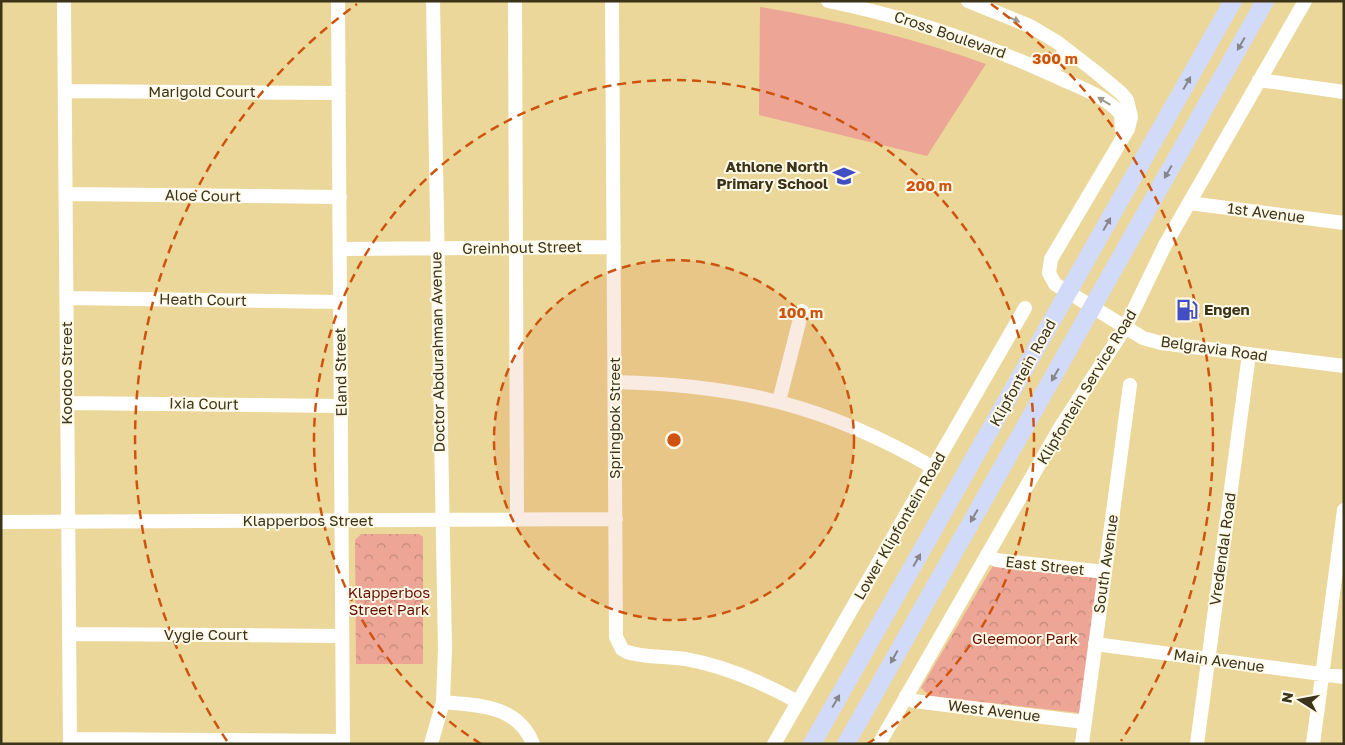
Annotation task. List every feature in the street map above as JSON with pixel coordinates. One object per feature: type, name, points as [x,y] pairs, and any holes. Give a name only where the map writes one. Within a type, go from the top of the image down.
[{"type":"main road","name":"Klipfontein Road","points":[[812,744],[1233,1]]},
{"type":"main road","name":"Klipfontein Road","points":[[846,744],[1266,1]]},
{"type":"street","name":"Koodoo Street","points":[[64,1],[70,741]]},
{"type":"street","name":"Eland Street","points":[[338,1],[343,742]]},
{"type":"street","name":"Doctor Abdurahman Avenue","points":[[431,744],[443,702],[445,649],[441,521],[433,1]]},
{"type":"street","points":[[514,1],[517,249],[517,520]]},
{"type":"street","name":"Springbok Street","points":[[612,1],[616,628],[622,648],[633,654],[684,659],[710,665],[740,674],[798,702]]},
{"type":"street","name":"Cross Boulevard","points":[[828,1],[910,20],[1010,55],[1051,74],[1114,106],[1123,121],[1120,141]]},
{"type":"street","name":"Cross Boulevard","points":[[968,1],[1030,26],[1066,49],[1121,93],[1127,100],[1130,123],[1048,266],[1054,284],[1092,308]]},
{"type":"street","name":"Klipfontein Service Road","points":[[879,744],[1072,407],[1125,328],[1165,245],[1305,1]]},
{"type":"street","points":[[1051,74],[1066,49]]},
{"type":"street","points":[[1259,80],[1344,92]]},
{"type":"street","name":"Marigold Court","points":[[65,91],[339,92]]},
{"type":"street","name":"Aloe Court","points":[[66,194],[340,197]]},
{"type":"street","name":"1st Avenue","points":[[1189,203],[1344,223]]},
{"type":"street","name":"Greinhout Street","points":[[340,249],[614,247]]},
{"type":"street","name":"Heath Court","points":[[67,298],[340,302]]},
{"type":"street","name":"Lower Klipfontein Road","points":[[774,744],[1025,308]]},
{"type":"street","name":"Belgravia Road","points":[[1092,308],[1143,338],[1161,343],[1344,366]]},
{"type":"street","points":[[779,401],[802,311]]},
{"type":"street","name":"Vredendal Road","points":[[1197,744],[1249,354]]},
{"type":"street","points":[[615,382],[686,385],[779,401],[864,432],[934,468]]},
{"type":"street","name":"South Avenue","points":[[1082,744],[1130,385]]},
{"type":"street","name":"Ixia Court","points":[[67,403],[342,406]]},
{"type":"street","points":[[1313,744],[1344,510]]},
{"type":"street","name":"Klapperbos Street","points":[[1,522],[616,519]]},
{"type":"street","name":"East Street","points":[[987,555],[996,560],[1105,572]]},
{"type":"street","name":"Vygie Court","points":[[69,634],[342,636]]},
{"type":"street","name":"Main Avenue","points":[[1095,644],[1344,677]]},
{"type":"street","name":"West Avenue","points":[[906,696],[914,701],[1084,722]]},
{"type":"street","points":[[443,702],[482,705],[510,715],[522,725],[533,744]]},
{"type":"street","points":[[70,741],[343,742]]},
{"type":"green space","points":[[760,7],[874,31],[931,46],[986,64],[927,156],[759,115]]},
{"type":"green space","name":"Klapperbos Street Park","points":[[361,534],[419,534],[423,537],[423,664],[356,664],[355,540]]},
{"type":"green space","name":"Gleemoor Park","points":[[994,564],[1100,576],[1080,713],[930,696],[921,688]]},
{"type":"place","name":"Athlone North Primary School","points":[[844,176]]},
{"type":"place","name":"Engen","points":[[1187,310]]}]
